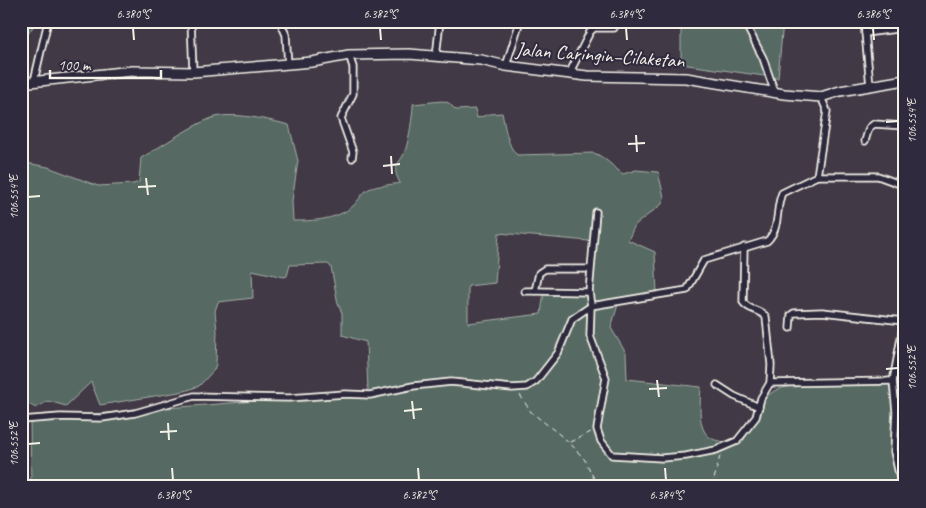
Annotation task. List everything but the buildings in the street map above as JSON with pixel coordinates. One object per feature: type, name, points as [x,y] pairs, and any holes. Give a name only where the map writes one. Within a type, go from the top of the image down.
[{"type":"street","points":[[34,81],[48,21]]},
{"type":"street","points":[[191,21],[193,72]]},
{"type":"street","points":[[280,21],[286,35],[288,65]]},
{"type":"street","points":[[436,57],[440,21]]},
{"type":"street","points":[[506,66],[520,21]]},
{"type":"street","points":[[744,21],[763,58],[775,92]]},
{"type":"street","points":[[864,21],[870,86]]},
{"type":"street","points":[[569,74],[590,32],[594,28],[614,28]]},
{"type":"street","points":[[865,33],[905,28]]},
{"type":"street","name":"Jalan Caringin–Cilaketan","points":[[21,83],[132,71],[193,72],[288,65],[348,55],[409,54],[481,60],[506,66],[569,74],[686,78],[821,97],[905,80]]},
{"type":"street","points":[[348,55],[353,67],[353,94],[341,118],[353,152],[352,158]]},
{"type":"street","points":[[817,176],[827,111],[821,97]]},
{"type":"street","points":[[865,141],[869,128],[874,124],[905,126]]},
{"type":"street","points":[[21,420],[60,417],[102,418],[134,414],[194,396],[289,398],[345,394],[370,395],[414,386],[451,382],[512,388],[527,387],[536,381],[558,353],[572,319],[591,306],[687,290],[704,260],[767,241],[773,234],[782,193],[817,176],[878,176],[905,186]]},
{"type":"street","points":[[596,212],[590,269],[590,336],[606,378],[597,429],[606,449],[612,455],[619,457],[662,458],[686,456],[726,447],[737,441],[756,417],[761,398],[770,383],[771,365],[766,317],[764,314],[747,308],[743,302],[744,247]]},
{"type":"street","points":[[535,291],[539,273],[545,269],[590,269]]},
{"type":"street","points":[[525,291],[589,292]]},
{"type":"street","points":[[790,328],[791,315],[794,312],[822,312],[904,321]]},
{"type":"street","points":[[902,487],[894,452],[896,412],[893,381],[905,316]]},
{"type":"street","points":[[770,383],[893,381]]},
{"type":"street","points":[[717,385],[734,396],[759,407]]},
{"type":"path","points":[[512,388],[522,396],[531,412],[569,442],[585,460],[598,487]]},
{"type":"path","points":[[569,442],[597,429]]},
{"type":"path","points":[[712,487],[721,454],[726,447]]},
{"type":"green space","points":[[21,21],[38,21],[28,33],[21,53]]},
{"type":"green space","points":[[681,21],[783,21],[778,78],[681,64]]},
{"type":"green space","points":[[442,101],[449,103],[456,110],[475,109],[477,118],[502,113],[505,130],[511,146],[517,155],[594,153],[623,174],[636,170],[658,172],[664,197],[662,204],[635,225],[628,240],[655,252],[657,293],[619,301],[611,328],[626,353],[627,379],[701,387],[700,411],[704,430],[709,436],[717,440],[728,442],[744,440],[759,406],[774,391],[813,384],[893,384],[896,487],[31,487],[30,419],[368,392],[366,342],[342,335],[342,313],[338,304],[331,267],[328,264],[290,265],[287,276],[284,277],[252,270],[253,298],[218,302],[215,311],[217,331],[216,364],[214,370],[199,386],[185,391],[100,405],[91,382],[66,406],[48,401],[36,408],[21,400],[21,162],[48,167],[98,186],[133,184],[139,182],[141,158],[195,126],[220,116],[230,115],[262,119],[289,125],[298,161],[292,201],[293,221],[317,220],[332,217],[346,211],[369,189],[400,183],[396,169],[406,146],[413,104]],"holes":[[[499,233],[589,241],[592,233],[587,294],[544,291],[541,314],[468,323],[468,286],[495,283]]]}]
